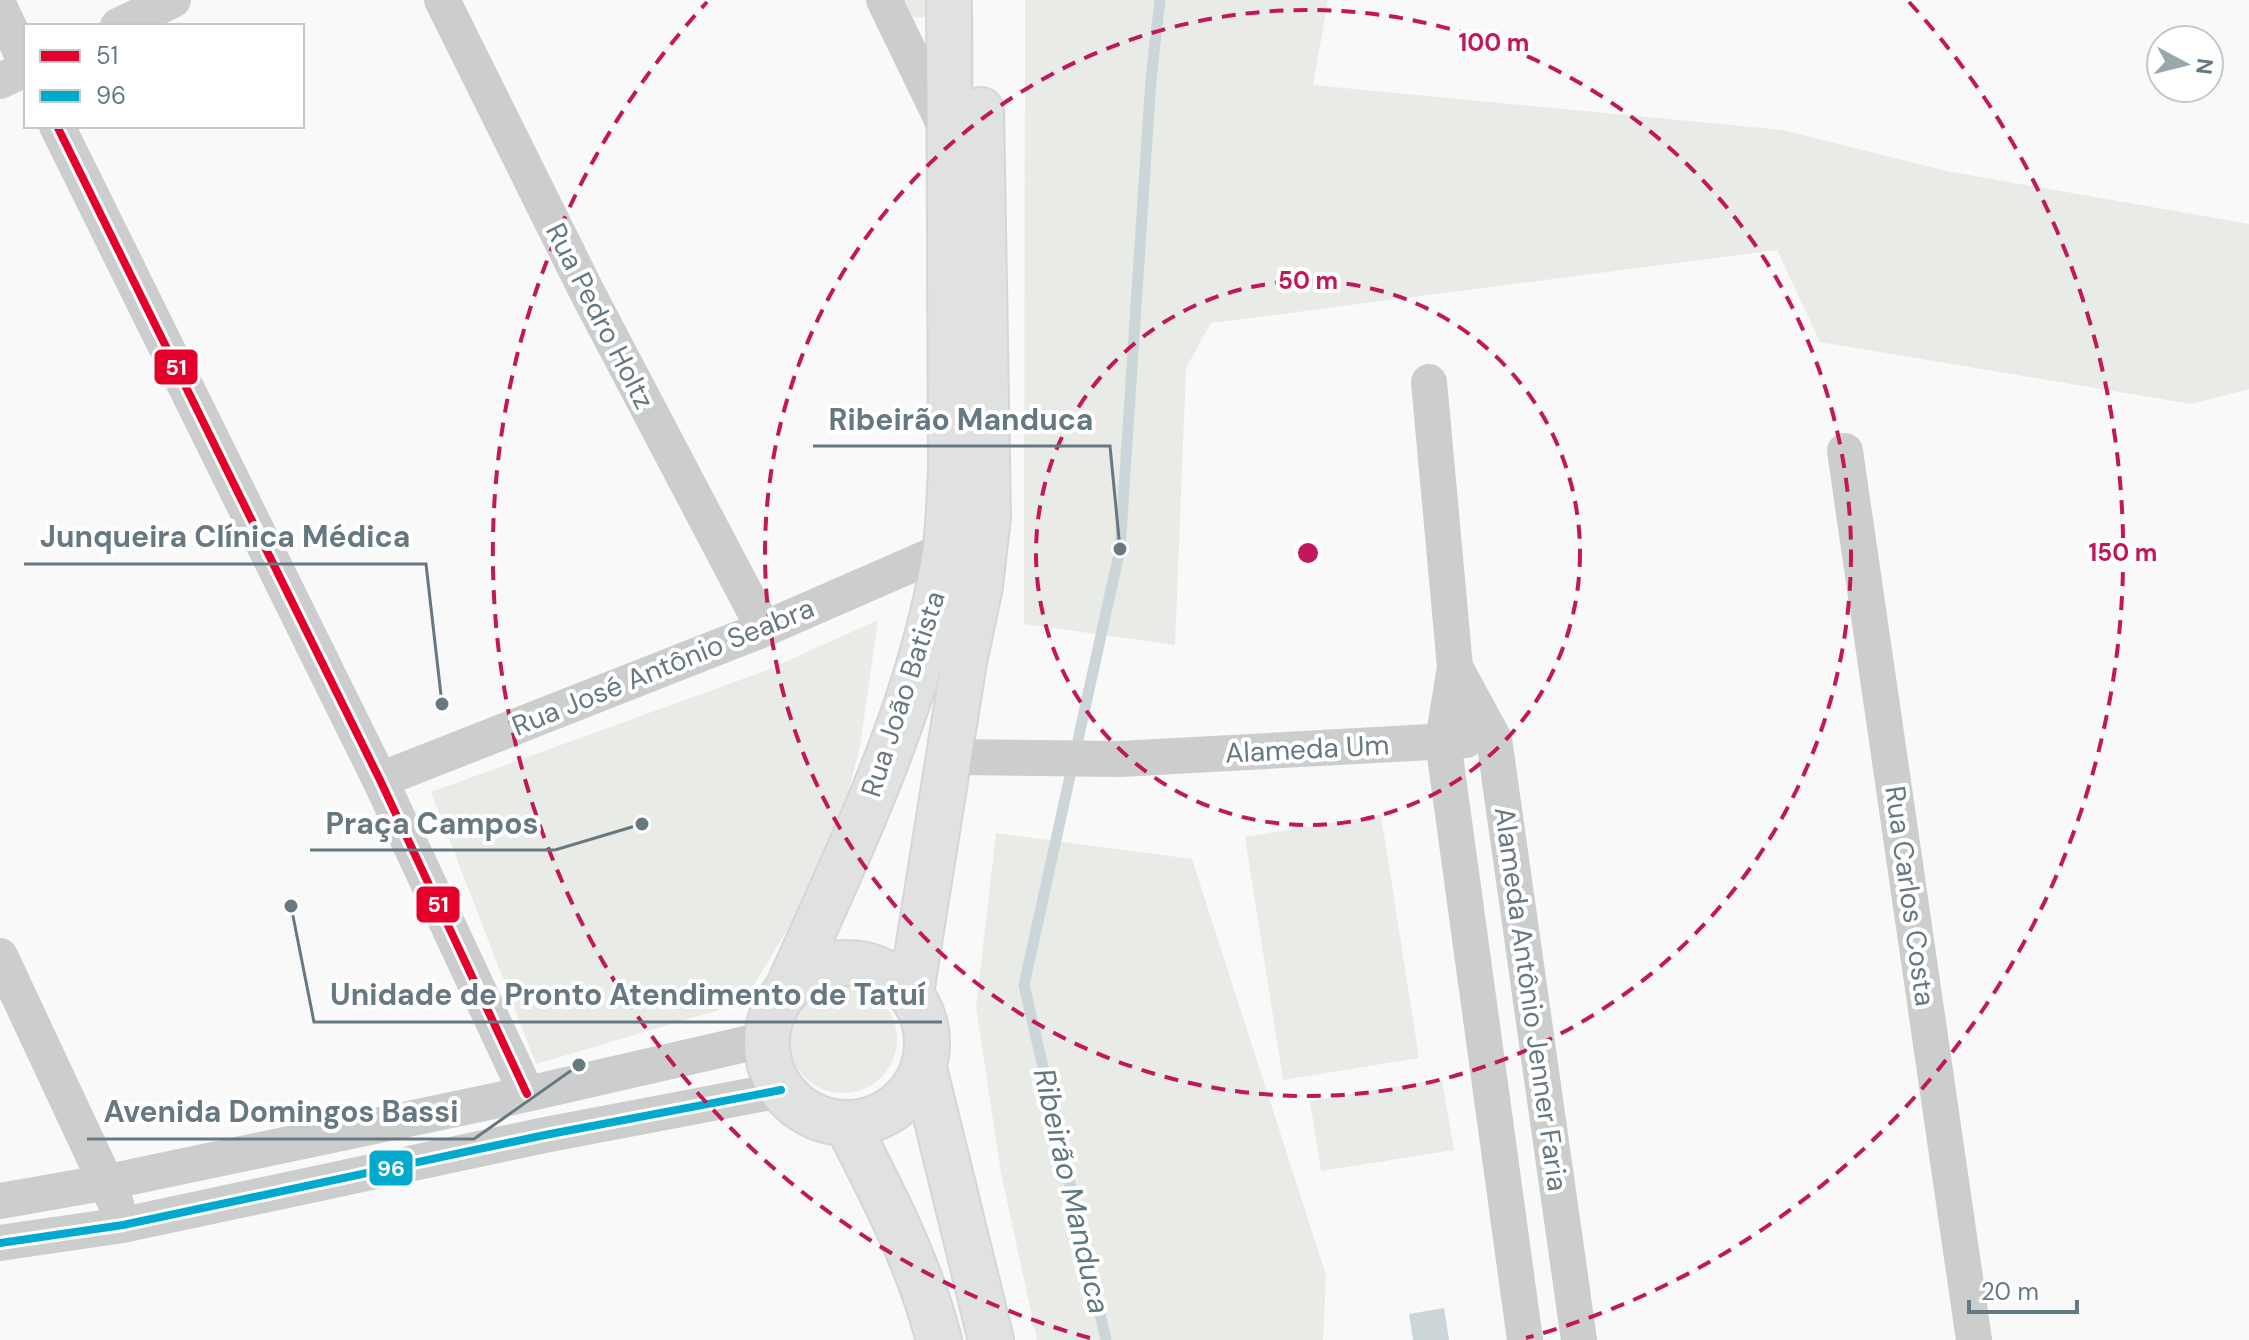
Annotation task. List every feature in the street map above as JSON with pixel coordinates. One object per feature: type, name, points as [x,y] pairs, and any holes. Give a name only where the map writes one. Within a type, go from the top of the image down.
[{"type":"main road","name":"Rua João Batista","points":[[788,988],[869,805],[930,626],[945,550],[951,473],[952,140],[949,0]]},
{"type":"main road","points":[[911,993],[980,586],[988,517],[980,0]]},
{"type":"main road","points":[[869,805],[949,757]]},
{"type":"main road","points":[[837,963],[864,964],[890,975],[911,993],[924,1018],[928,1043],[924,1068],[912,1091],[894,1109],[872,1121],[847,1124],[810,1114],[781,1090],[771,1067],[767,1039],[773,1012],[788,988],[810,971],[837,963]]},
{"type":"main road","points":[[924,1068],[991,1340]]},
{"type":"main road","points":[[847,1124],[889,1204],[920,1275],[939,1340]]},
{"type":"street","points":[[122,24],[173,0]]},
{"type":"street","name":"Rua Pedro Holtz","points":[[442,0],[587,292],[764,629]]},
{"type":"street","points":[[884,0],[952,140]]},
{"type":"street","points":[[0,8],[24,59]]},
{"type":"street","points":[[0,81],[24,70]]},
{"type":"street","points":[[58,128],[380,780],[527,1094]]},
{"type":"street","name":"Alameda Antônio Jenner Faria","points":[[1429,382],[1455,667],[1443,741],[1525,1340]]},
{"type":"street","name":"Rua Carlos Costa","points":[[1845,451],[1974,1340]]},
{"type":"street","name":"Rua José Antônio Seabra","points":[[380,780],[764,629],[945,550]]},
{"type":"street","name":"Alameda Antônio Jenner Faria","points":[[1455,667],[1494,739],[1579,1340]]},
{"type":"street","name":"Alameda Um","points":[[949,757],[1120,759],[1494,739]]},
{"type":"street","points":[[0,956],[108,1182],[123,1225]]},
{"type":"street","points":[[0,1201],[108,1182],[527,1094],[767,1039]]},
{"type":"street","points":[[0,1243],[123,1225],[545,1135],[781,1090]]},
{"type":"shaded area","points":[[903,0],[934,0],[931,13],[922,18],[913,17]]},
{"type":"shaded area","points":[[1025,0],[1328,0],[1313,85],[1783,130],[1946,171],[2249,224],[2249,389],[2191,404],[1820,342],[1777,250],[1211,323],[1186,368],[1175,645],[1024,624]]},
{"type":"shaded area","points":[[878,620],[860,746],[832,856],[743,1003],[536,1064],[431,792],[765,671]]},
{"type":"shaded area","points":[[1381,815],[1419,1058],[1283,1080],[1245,837]]},
{"type":"shaded area","points":[[996,833],[1192,859],[1326,1275],[1323,1340],[1037,1340],[1001,1173],[976,1007]]},
{"type":"shaded area","points":[[843,985],[864,989],[881,1001],[893,1018],[897,1039],[893,1060],[881,1077],[864,1089],[843,1093],[822,1089],[805,1077],[793,1060],[789,1039],[793,1018],[805,1001],[822,989]]},
{"type":"shaded area","points":[[1442,1079],[1454,1150],[1321,1171],[1310,1101]]},
{"type":"shaded area","points":[[1444,1308],[1449,1340],[1413,1340],[1409,1314]]},
{"type":"waterway","name":"Ribeirão Manduca","points":[[1106,1340],[1024,985],[1120,549],[1151,79],[1160,0]]},
{"type":"transit line","name":"51","points":[[58,128],[380,780],[527,1094]]},
{"type":"transit line","name":"96","points":[[0,1243],[123,1225],[545,1135],[781,1090]]},
{"type":"place","name":"Ribeirão Manduca","points":[[1120,549]]},
{"type":"place","name":"Junqueira Clínica Médica","points":[[442,704]]},
{"type":"place","name":"Praça Campos","points":[[642,824]]},
{"type":"place","name":"Unidade de Pronto Atendimento de Tatuí","points":[[291,906]]},
{"type":"place","name":"Avenida Domingos Bassi","points":[[579,1065]]}]
